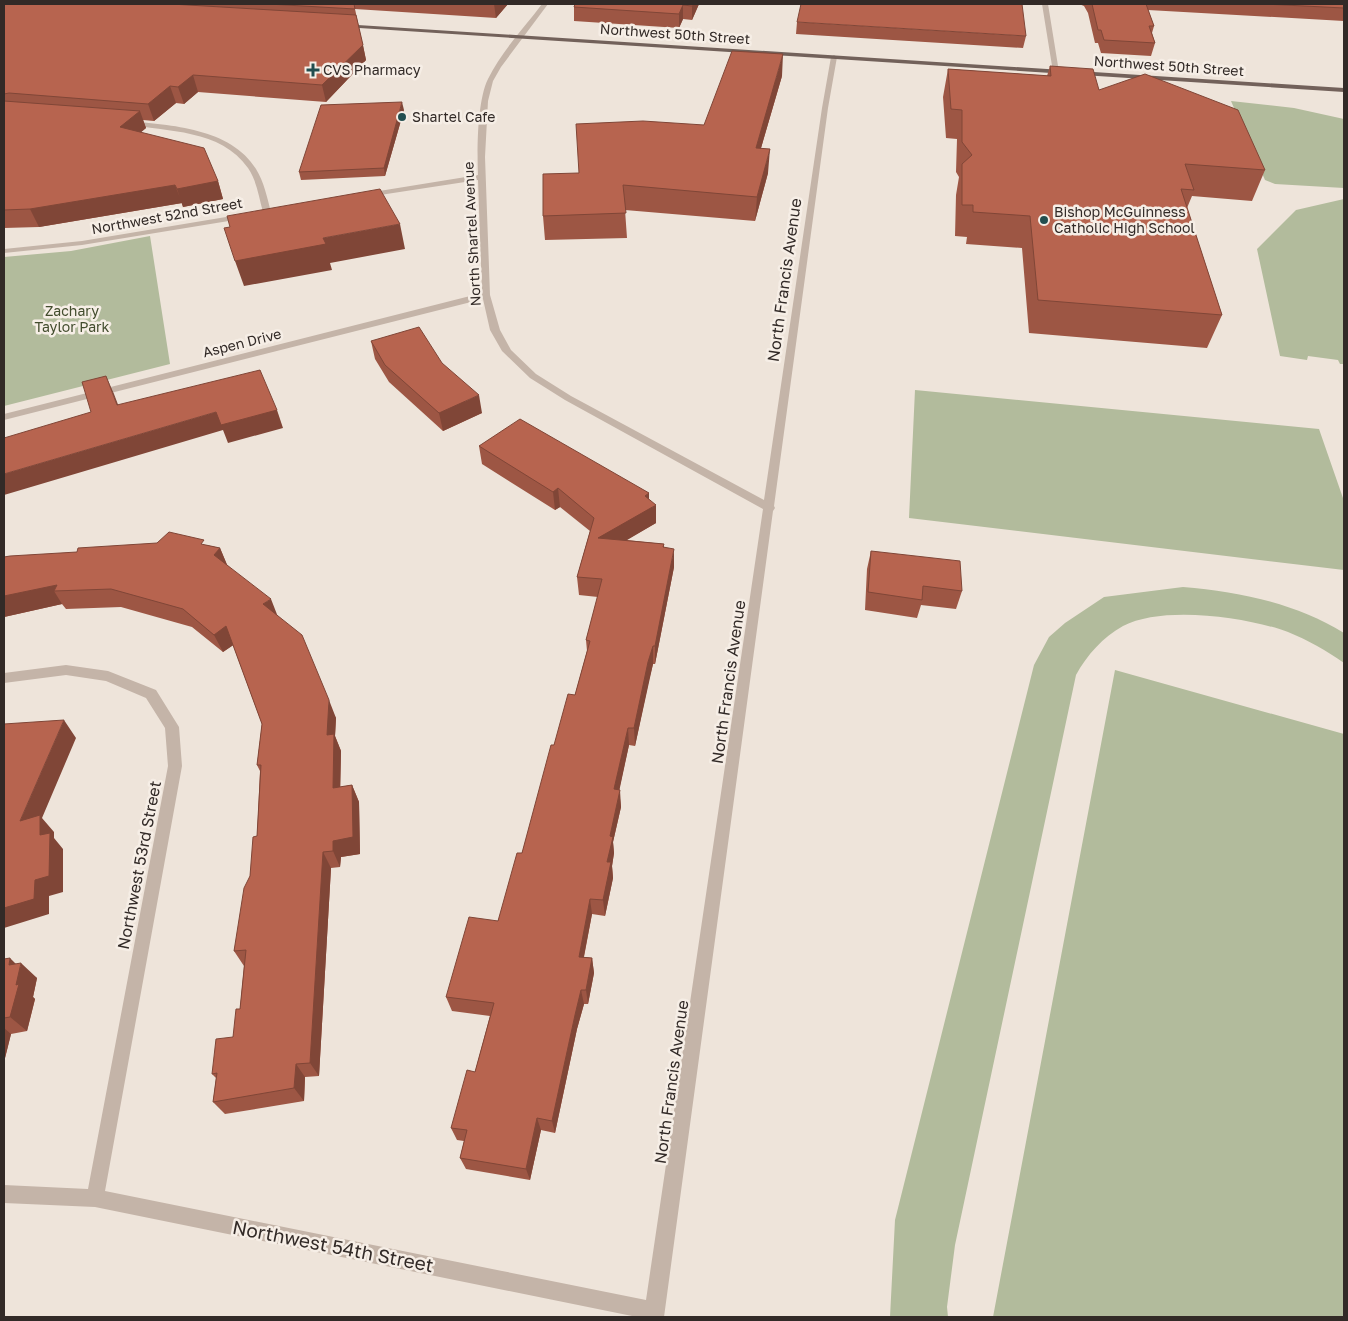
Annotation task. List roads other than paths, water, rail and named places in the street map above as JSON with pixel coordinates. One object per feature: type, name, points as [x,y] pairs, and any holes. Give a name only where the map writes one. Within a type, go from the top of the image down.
[{"type":"main road","name":"Northwest 50th Street","points":[[340,25],[1344,90]]},
{"type":"street","name":"North Shartel Avenue","points":[[545,4],[498,67],[486,92],[482,125],[486,295],[495,330],[508,351],[533,376],[568,398],[770,508]]},
{"type":"street","points":[[1045,4],[1056,72]]},
{"type":"street","name":"North Francis Avenue","points":[[654,1314],[770,508],[792,335],[834,57]]},
{"type":"street","points":[[117,122],[177,128],[201,134],[219,142],[237,154],[250,166],[259,182],[260,213]]},
{"type":"street","points":[[354,197],[482,177]]},
{"type":"street","name":"Northwest 52nd Street","points":[[4,251],[82,243],[276,210]]},
{"type":"street","name":"Aspen Drive","points":[[4,417],[486,295]]},
{"type":"street","name":"Northwest 53rd Street","points":[[4,678],[66,670],[108,676],[151,694],[172,727],[176,766],[95,1198]]},
{"type":"street","name":"Northwest 54th Street","points":[[4,1194],[95,1198],[654,1314]]},
{"type":"place","name":"CVS Pharmacy","points":[[313,70]]},
{"type":"place","name":"Shartel Cafe","points":[[402,117]]},
{"type":"place","name":"Bishop McGuinness Catholic High School","points":[[1044,220]]},
{"type":"park label","name":"Zachary Taylor Park","points":[[72,320]]}]
